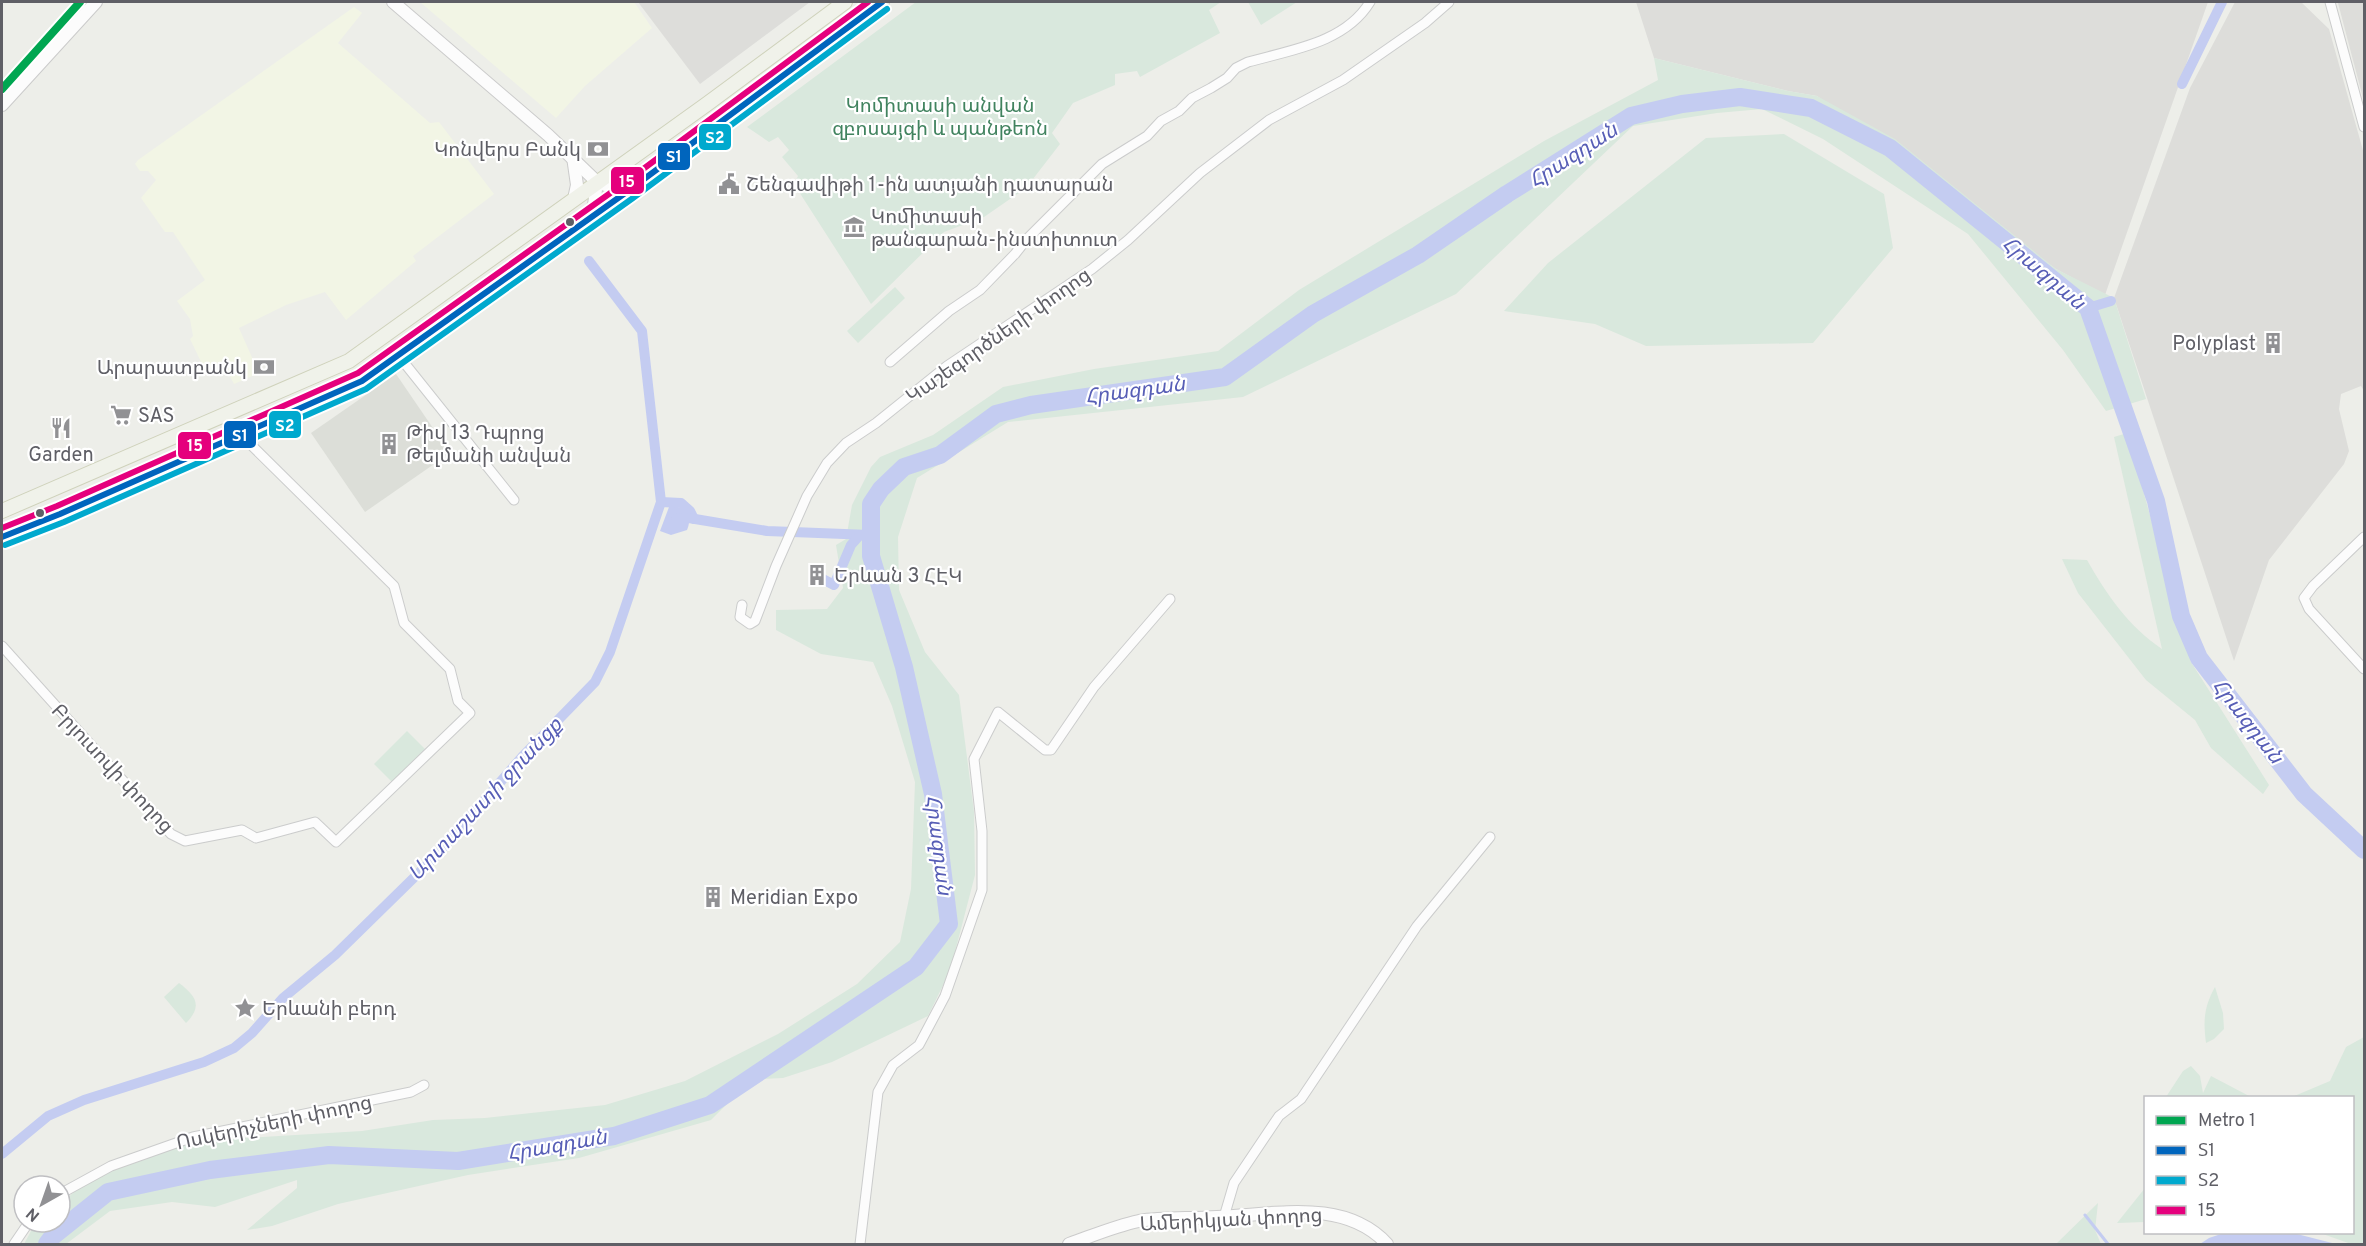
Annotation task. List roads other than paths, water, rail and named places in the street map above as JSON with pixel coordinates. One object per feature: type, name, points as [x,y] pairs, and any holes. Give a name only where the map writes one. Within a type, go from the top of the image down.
[{"type":"main road","points":[[2,511],[349,361],[698,111],[845,2]]},
{"type":"main road","points":[[2,537],[60,514],[362,381],[635,185],[882,2]]},
{"type":"main road","points":[[349,361],[360,363],[363,369],[362,381]]},
{"type":"main road","points":[[94,472],[89,484],[92,491],[100,495]]},
{"type":"main road","points":[[50,490],[60,497],[63,505],[60,514]]},
{"type":"street","points":[[2,105],[96,2]]},
{"type":"street","points":[[393,2],[577,161],[597,182],[617,189],[635,185]]},
{"type":"street","name":"Կաշեգործների փողոց","points":[[890,362],[950,311],[980,290],[1102,164],[1147,136],[1161,121],[1179,111],[1192,98],[1227,78],[1236,68],[1248,62],[1332,36],[1354,20],[1370,2]]},
{"type":"street","name":"Կաշեգործների փողոց","points":[[742,605],[740,618],[750,624],[755,621],[807,495],[827,463],[846,443],[876,423],[947,366],[1092,269],[1128,240],[1200,173],[1269,120],[1343,80],[1425,23],[1449,2]]},
{"type":"street","points":[[2330,2],[2364,127]]},
{"type":"street","points":[[574,199],[577,185],[577,161]]},
{"type":"street","points":[[587,219],[594,205],[597,182]]},
{"type":"street","points":[[398,355],[514,500]]},
{"type":"street","name":"Բրյուսովի փողոց","points":[[2,646],[171,834],[185,842],[242,830],[256,838],[315,822],[336,842],[470,713],[458,701],[450,669],[404,623],[394,586],[240,434]]},
{"type":"street","points":[[2364,537],[2313,586],[2304,598],[2309,609],[2364,669]]},
{"type":"street","points":[[860,1245],[878,1092],[893,1065],[919,1045],[945,996],[982,890],[982,831],[974,759],[998,712],[1036,744],[1045,750],[1051,750],[1094,687],[1170,599]]},
{"type":"street","points":[[1224,1217],[1234,1184],[1279,1116],[1301,1099],[1417,926],[1491,837]]},
{"type":"street","name":"Ոսկերիչների փողոց","points":[[72,1187],[111,1166],[193,1137],[411,1092],[424,1084]]},
{"type":"street","name":"Ամերիկյան փողոց","points":[[1069,1245],[1140,1221],[1322,1213],[1348,1218],[1376,1233],[1387,1245]]},
{"type":"water","points":[[675,506],[683,510],[689,522],[687,530],[671,535],[660,531],[669,507]]},
{"type":"water","points":[[2221,1234],[2297,1234],[2336,1244],[2200,1244]]},
{"type":"waterway","points":[[2182,84],[2222,2]]},
{"type":"waterway","name":"Հրազդան","points":[[47,1244],[53,1236],[108,1192],[210,1170],[329,1155],[458,1161],[614,1136],[710,1105],[916,967],[949,924],[933,794],[904,667],[871,556],[871,504],[881,489],[904,467],[940,455],[996,414],[1031,405],[1225,377],[1313,314],[1418,255],[1507,194],[1631,116],[1682,104],[1740,97],[1811,108],[1890,148],[2088,308],[2156,501],[2181,616],[2199,658],[2304,794],[2364,850]]},
{"type":"waterway","name":"Արտաշատի ջրանցք","points":[[2,1154],[48,1116],[84,1100],[204,1062],[234,1048],[252,1033],[283,998],[335,955],[434,858],[522,757],[595,682],[610,652],[661,502],[642,331],[589,261]]},
{"type":"waterway","points":[[2088,308],[2111,301]]},
{"type":"waterway","points":[[661,502],[681,503],[690,511],[694,519]]},
{"type":"waterway","points":[[676,519],[689,518],[767,531],[870,535]]},
{"type":"waterway","points":[[817,576],[834,585],[851,545],[860,535]]},
{"type":"waterway","points":[[2085,1215],[2108,1244]]},
{"type":"metro line","name":"1","points":[[2,89],[80,2]]},
{"type":"place","name":"Կոնվերս Բանկ","points":[[598,149]]},
{"type":"place","name":"Շենգավիթի 1-ին ատյանի դատարան","points":[[729,184]]},
{"type":"place","name":"Կոմիտասի թանգարան-ինստիտուտ","points":[[854,227]]},
{"type":"place","name":"Polyplast","points":[[2273,343]]},
{"type":"place","name":"Արարատբանկ","points":[[264,367]]},
{"type":"place","name":"SAS","points":[[121,415]]},
{"type":"place","name":"Garden","points":[[61,428]]},
{"type":"place","name":"Թիվ 13 Դպրոց Թելմանի անվան","points":[[389,444]]},
{"type":"place","name":"Երևան 3 ՀԷԿ","points":[[817,575]]},
{"type":"place","name":"Meridian Expo","points":[[713,897]]},
{"type":"place","name":"Երևանի բերդ","points":[[245,1008]]},
{"type":"park label","name":"Կոմիտասի անվան զբոսայգի և պանթեոն","points":[[940,116]]}]
